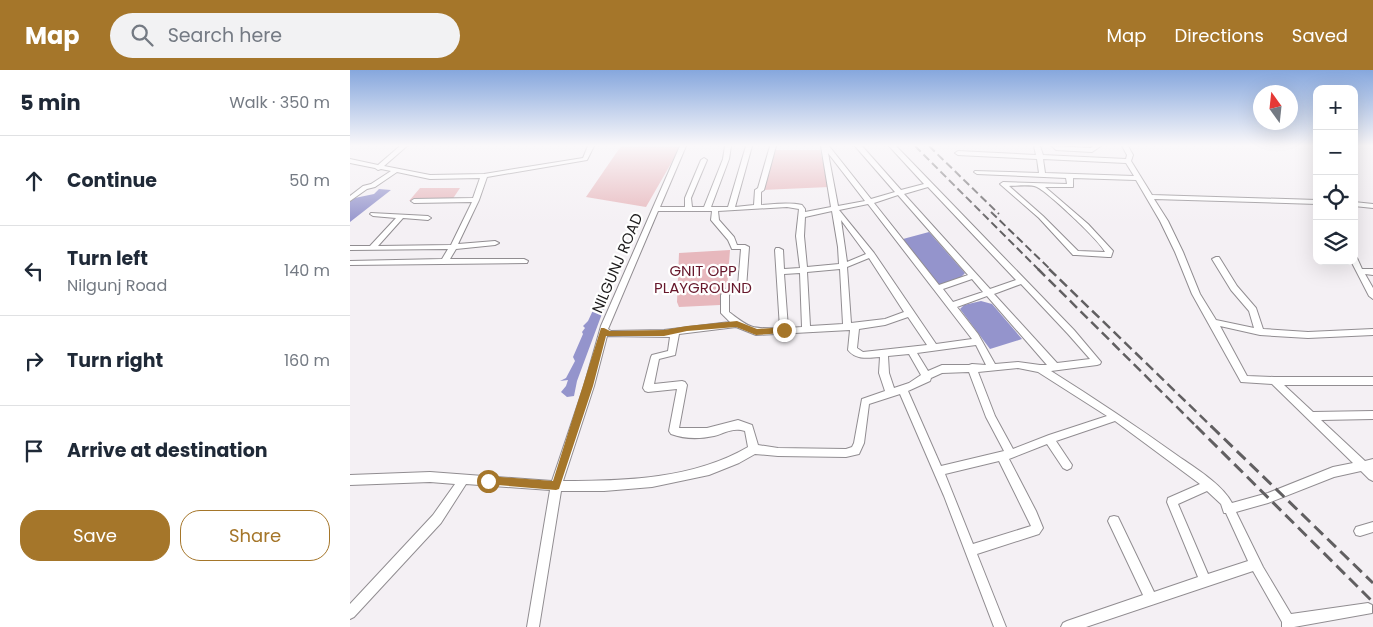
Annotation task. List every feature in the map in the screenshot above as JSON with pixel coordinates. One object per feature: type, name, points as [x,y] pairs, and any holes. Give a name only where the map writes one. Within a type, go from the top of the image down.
[{"type":"street","points":[[350,199],[365,187],[373,186],[394,172],[430,177],[484,176],[508,172]]},
{"type":"street","name":"NILGUNJ ROAD","points":[[533,627],[556,486],[589,386],[604,330],[672,172]]},
{"type":"street","points":[[689,209],[688,198],[699,172]]},
{"type":"street","points":[[722,172],[711,208],[716,220],[735,247],[745,247],[742,288],[728,292],[725,295],[725,313],[743,327]]},
{"type":"street","points":[[731,209],[742,172]]},
{"type":"street","points":[[757,207],[758,190],[761,190],[766,172]]},
{"type":"street","points":[[829,172],[844,266],[852,350],[862,355],[934,348],[978,341]]},
{"type":"street","points":[[845,172],[978,341],[992,368]]},
{"type":"street","points":[[881,172],[1055,367]]},
{"type":"street","points":[[350,480],[430,477],[556,486],[604,486],[652,482],[709,470],[735,460],[754,449],[846,453],[855,451],[859,443],[865,402],[903,390],[927,378],[933,372],[942,369],[992,368],[1018,365],[1040,369],[1097,362],[1071,332],[918,172]]},
{"type":"street","points":[[977,172],[1138,178]]},
{"type":"street","points":[[1134,172],[1179,252],[1196,294],[1244,379],[1274,381],[1373,381]]},
{"type":"street","points":[[999,173],[1000,182],[1041,216],[1076,253],[1108,255],[1108,251],[1091,232],[1055,198],[1039,186]]},
{"type":"street","points":[[444,262],[476,200],[484,176]]},
{"type":"street","points":[[1004,185],[1071,186],[1069,176]]},
{"type":"street","points":[[802,214],[836,210],[930,184]]},
{"type":"street","points":[[1149,197],[1313,202]]},
{"type":"street","points":[[414,201],[476,200]]},
{"type":"street","points":[[1358,204],[1373,206]]},
{"type":"street","points":[[656,209],[731,209],[787,205],[800,206],[802,214],[800,236],[804,269],[806,330]]},
{"type":"street","points":[[836,210],[871,255],[934,348]]},
{"type":"street","points":[[373,214],[428,218]]},
{"type":"street","points":[[372,248],[401,216]]},
{"type":"street","points":[[350,248],[453,247],[495,243]]},
{"type":"street","points":[[779,250],[784,330]]},
{"type":"street","points":[[780,272],[844,266],[871,255]]},
{"type":"street","points":[[1216,259],[1234,288],[1253,310],[1260,332]]},
{"type":"street","points":[[350,263],[524,261]]},
{"type":"street","points":[[1357,265],[1373,296]]},
{"type":"street","points":[[1360,271],[1373,272]]},
{"type":"street","points":[[937,288],[973,276]]},
{"type":"street","points":[[951,306],[1022,280]]},
{"type":"street","points":[[664,333],[687,328],[737,324],[756,332],[851,327],[880,322],[909,313]]},
{"type":"street","points":[[1213,322],[1260,332],[1308,335],[1373,332]]},
{"type":"street","points":[[604,330],[609,334],[675,334],[672,353],[655,357],[648,388],[682,385],[674,431],[680,433],[712,432],[724,426],[741,425],[749,428],[754,449]]},
{"type":"street","points":[[911,350],[927,378]]},
{"type":"street","points":[[884,353],[884,373],[891,394]]},
{"type":"street","points":[[970,551],[1035,530],[1036,528],[972,367]]},
{"type":"street","points":[[1040,369],[1116,417],[1208,485],[1225,500],[1255,564],[1288,624],[1368,609]]},
{"type":"street","points":[[1274,381],[1309,416],[1368,465],[1373,476]]},
{"type":"street","points":[[903,390],[938,470],[1000,627]]},
{"type":"street","points":[[1309,416],[1373,415]]},
{"type":"street","points":[[938,470],[1007,455],[1116,417]]},
{"type":"street","points":[[1049,439],[1067,465]]},
{"type":"street","points":[[1228,508],[1268,498],[1333,472],[1368,465]]},
{"type":"street","points":[[350,613],[437,519],[464,479]]},
{"type":"street","points":[[1205,580],[1172,502],[1208,485]]},
{"type":"street","points":[[1114,521],[1151,599]]},
{"type":"street","points":[[1360,531],[1373,527]]},
{"type":"street","points":[[1067,627],[1255,564]]},
{"type":"green space","points":[[603,172],[666,172],[646,207],[586,197]]},
{"type":"green space","points":[[767,172],[825,172],[829,187],[761,190]]},
{"type":"green space","points":[[420,188],[460,188],[452,200],[409,201]]},
{"type":"green space","name":"GNIT OPP PLAYGROUND","points":[[730,250],[727,289],[722,294],[720,305],[679,307],[677,302],[679,253]]},
{"type":"water","points":[[379,189],[391,190],[350,222],[350,199],[374,194]]},
{"type":"water","points":[[929,232],[965,273],[960,278],[949,283],[938,284],[903,239]]},
{"type":"water","points":[[613,284],[577,381],[574,396],[567,397],[561,392],[568,380],[560,381],[566,378],[575,361],[573,357],[585,328],[583,326],[588,321],[601,293],[607,291]]},
{"type":"water","points":[[981,301],[992,304],[1022,339],[990,349],[960,309],[964,305]]},
{"type":"railway","points":[[941,172],[1038,269]]},
{"type":"railway","points":[[956,172],[999,214]]},
{"type":"railway","points":[[991,212],[1051,270]]},
{"type":"railway","points":[[1038,269],[1197,427]]},
{"type":"railway","points":[[1049,269],[1212,427]]},
{"type":"railway","points":[[1196,426],[1373,602]]},
{"type":"railway","points":[[1211,426],[1373,583]]},
{"type":"route","points":[[488,481],[556,486],[589,386],[604,330],[609,334],[664,333],[687,328],[737,324],[756,332],[784,330]]}]
